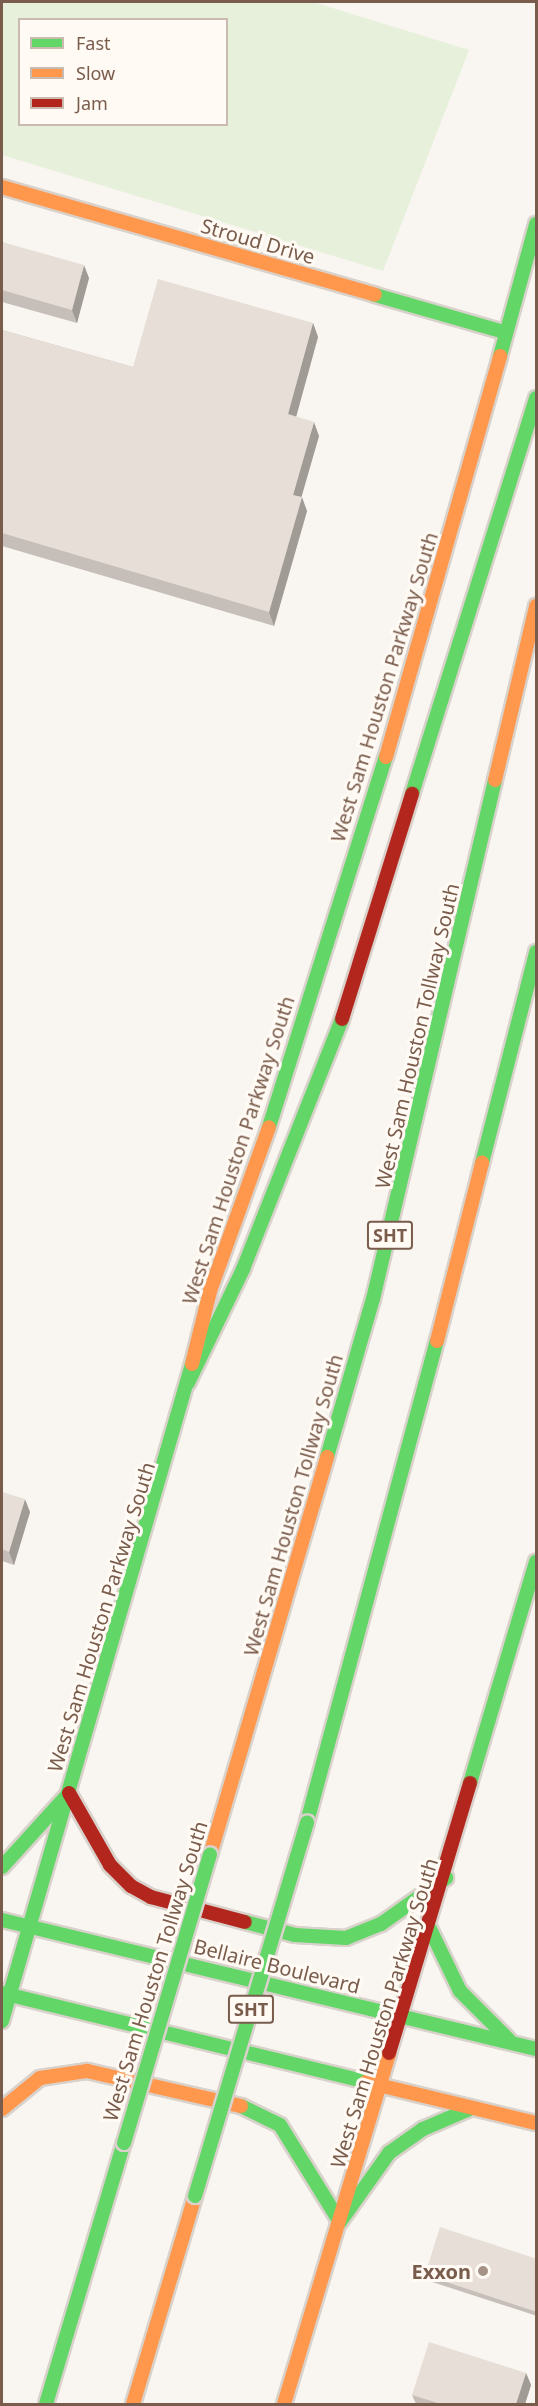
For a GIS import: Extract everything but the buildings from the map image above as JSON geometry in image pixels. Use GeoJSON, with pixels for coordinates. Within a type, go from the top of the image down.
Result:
{"type":"FeatureCollection","features":[{"type":"Feature","properties":{"kind":"main road","name":"Stroud Drive"},"geometry":{"type":"LineString","coordinates":[[2,187],[504,332]]}},
{"type":"Feature","properties":{"kind":"main road","name":"West Sam Houston Parkway South"},"geometry":{"type":"LineString","coordinates":[[2,2021],[5,1994],[29,1927],[69,1793],[188,1383],[210,1292],[255,1172],[411,679],[504,332],[537,224]]}},
{"type":"Feature","properties":{"kind":"main road"},"geometry":{"type":"LineString","coordinates":[[188,1383],[243,1269],[338,1032],[537,399]]}},
{"type":"Feature","properties":{"kind":"main road","name":"West Sam Houston Tollway South"},"geometry":{"type":"LineString","coordinates":[[46,2404],[373,1299],[537,606]]}},
{"type":"Feature","properties":{"kind":"main road","name":"SHT"},"geometry":{"type":"LineString","coordinates":[[133,2404],[307,1822],[386,1546],[537,952]]}},
{"type":"Feature","properties":{"kind":"main road","name":"West Sam Houston Parkway South"},"geometry":{"type":"LineString","coordinates":[[284,2404],[446,1878],[537,1562]]}},
{"type":"Feature","properties":{"kind":"main road"},"geometry":{"type":"LineString","coordinates":[[2,1868],[69,1793],[110,1865],[131,1886],[152,1897],[295,1935],[355,1934],[381,1924],[446,1878]]}},
{"type":"Feature","properties":{"kind":"main road","name":"Bellaire Boulevard"},"geometry":{"type":"LineString","coordinates":[[2,1920],[537,2049]]}},
{"type":"Feature","properties":{"kind":"main road"},"geometry":{"type":"LineString","coordinates":[[430,1929],[460,1991],[513,2043]]}},
{"type":"Feature","properties":{"kind":"main road"},"geometry":{"type":"LineString","coordinates":[[5,1994],[381,2088],[537,2123]]}},
{"type":"Feature","properties":{"kind":"main road"},"geometry":{"type":"LineString","coordinates":[[2,2109],[40,2078],[87,2071],[252,2109],[280,2125],[302,2153],[340,2222],[389,2153],[423,2128],[472,2108]]}},
{"type":"Feature","properties":{"kind":"green space"},"geometry":{"type":"Polygon","coordinates":[[[2,2],[313,2],[469,50],[383,271],[2,155],[2,2]]]}},
{"type":"Feature","properties":{"kind":"traffic: fast"},"geometry":{"type":"LineString","coordinates":[[500,356],[536,224]]}},
{"type":"Feature","properties":{"kind":"traffic: fast"},"geometry":{"type":"LineString","coordinates":[[375,295],[504,332]]}},
{"type":"Feature","properties":{"kind":"traffic: fast"},"geometry":{"type":"LineString","coordinates":[[412,794],[536,398]]}},
{"type":"Feature","properties":{"kind":"traffic: fast"},"geometry":{"type":"LineString","coordinates":[[269,1127],[386,757]]}},
{"type":"Feature","properties":{"kind":"traffic: fast"},"geometry":{"type":"LineString","coordinates":[[327,1457],[373,1299],[495,780]]}},
{"type":"Feature","properties":{"kind":"traffic: fast"},"geometry":{"type":"LineString","coordinates":[[482,1163],[536,952]]}},
{"type":"Feature","properties":{"kind":"traffic: fast"},"geometry":{"type":"LineString","coordinates":[[188,1383],[243,1269],[342,1019]]}},
{"type":"Feature","properties":{"kind":"traffic: fast"},"geometry":{"type":"LineString","coordinates":[[307,1822],[437,1341]]}},
{"type":"Feature","properties":{"kind":"traffic: fast"},"geometry":{"type":"LineString","coordinates":[[2,2021],[192,1364]]}},
{"type":"Feature","properties":{"kind":"traffic: fast"},"geometry":{"type":"LineString","coordinates":[[470,1783],[536,1562]]}},
{"type":"Feature","properties":{"kind":"traffic: fast"},"geometry":{"type":"LineString","coordinates":[[2,1867],[69,1793]]}},
{"type":"Feature","properties":{"kind":"traffic: fast"},"geometry":{"type":"LineString","coordinates":[[195,2196],[307,1822]]}},
{"type":"Feature","properties":{"kind":"traffic: fast"},"geometry":{"type":"LineString","coordinates":[[124,2143],[210,1855]]}},
{"type":"Feature","properties":{"kind":"traffic: fast"},"geometry":{"type":"LineString","coordinates":[[245,1922],[295,1935],[346,1938],[381,1924],[446,1878]]}},
{"type":"Feature","properties":{"kind":"traffic: fast"},"geometry":{"type":"LineString","coordinates":[[2,1920],[536,2049]]}},
{"type":"Feature","properties":{"kind":"traffic: fast"},"geometry":{"type":"LineString","coordinates":[[430,1929],[460,1991],[509,2040]]}},
{"type":"Feature","properties":{"kind":"traffic: fast"},"geometry":{"type":"LineString","coordinates":[[2,1993],[366,2082]]}},
{"type":"Feature","properties":{"kind":"traffic: fast"},"geometry":{"type":"LineString","coordinates":[[241,2106],[280,2125],[340,2222]]}},
{"type":"Feature","properties":{"kind":"traffic: fast"},"geometry":{"type":"LineString","coordinates":[[340,2222],[389,2153],[423,2129],[472,2108]]}},
{"type":"Feature","properties":{"kind":"traffic: fast"},"geometry":{"type":"LineString","coordinates":[[46,2404],[124,2143]]}},
{"type":"Feature","properties":{"kind":"traffic: slow"},"geometry":{"type":"LineString","coordinates":[[2,187],[375,295]]}},
{"type":"Feature","properties":{"kind":"traffic: slow"},"geometry":{"type":"LineString","coordinates":[[386,757],[500,356]]}},
{"type":"Feature","properties":{"kind":"traffic: slow"},"geometry":{"type":"LineString","coordinates":[[495,780],[536,606]]}},
{"type":"Feature","properties":{"kind":"traffic: slow"},"geometry":{"type":"LineString","coordinates":[[192,1364],[210,1291],[269,1127]]}},
{"type":"Feature","properties":{"kind":"traffic: slow"},"geometry":{"type":"LineString","coordinates":[[437,1341],[482,1163]]}},
{"type":"Feature","properties":{"kind":"traffic: slow"},"geometry":{"type":"LineString","coordinates":[[210,1855],[327,1457]]}},
{"type":"Feature","properties":{"kind":"traffic: slow"},"geometry":{"type":"LineString","coordinates":[[284,2404],[389,2053]]}},
{"type":"Feature","properties":{"kind":"traffic: slow"},"geometry":{"type":"LineString","coordinates":[[2,2109],[40,2078],[87,2071],[241,2106]]}},
{"type":"Feature","properties":{"kind":"traffic: slow"},"geometry":{"type":"LineString","coordinates":[[366,2082],[536,2123]]}},
{"type":"Feature","properties":{"kind":"traffic: slow"},"geometry":{"type":"LineString","coordinates":[[133,2404],[195,2196]]}},
{"type":"Feature","properties":{"kind":"traffic: jam"},"geometry":{"type":"LineString","coordinates":[[342,1019],[412,794]]}},
{"type":"Feature","properties":{"kind":"traffic: jam"},"geometry":{"type":"LineString","coordinates":[[389,2053],[470,1783]]}},
{"type":"Feature","properties":{"kind":"traffic: jam"},"geometry":{"type":"LineString","coordinates":[[69,1793],[110,1865],[131,1886],[151,1897],[245,1922]]}},
{"type":"Feature","properties":{"kind":"place","name":"Exxon"},"geometry":{"type":"Point","coordinates":[483,2271]}}]}
